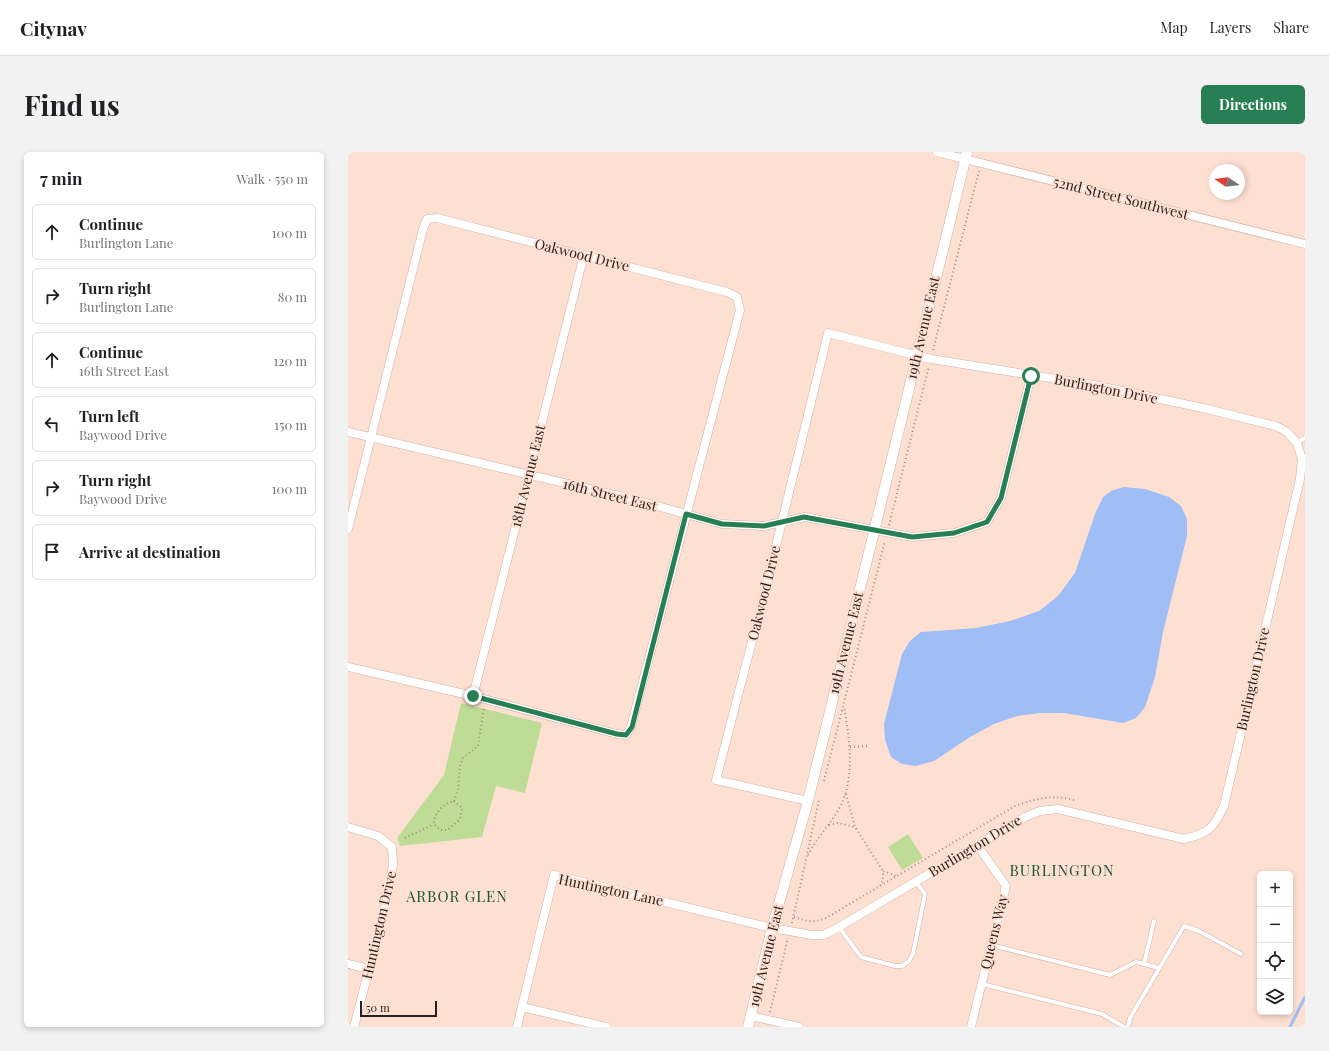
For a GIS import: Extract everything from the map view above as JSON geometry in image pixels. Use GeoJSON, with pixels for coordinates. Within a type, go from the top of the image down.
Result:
{"type":"FeatureCollection","features":[{"type":"Feature","properties":{"kind":"street","name":"52nd Street Southwest"},"geometry":{"type":"LineString","coordinates":[[937,152],[966,155],[981,163],[1305,244]]}},
{"type":"Feature","properties":{"kind":"street","name":"19th Avenue East"},"geometry":{"type":"LineString","coordinates":[[748,1027],[772,928],[808,801],[966,155]]}},
{"type":"Feature","properties":{"kind":"street","name":"Oakwood Drive"},"geometry":{"type":"LineString","coordinates":[[371,438],[423,229],[427,219],[437,218],[727,292],[737,297],[740,310],[686,514]]}},
{"type":"Feature","properties":{"kind":"street","name":"18th Avenue East"},"geometry":{"type":"LineString","coordinates":[[473,696],[584,255]]}},
{"type":"Feature","properties":{"kind":"street","name":"Oakwood Drive"},"geometry":{"type":"LineString","coordinates":[[808,801],[716,780],[782,522],[828,333],[917,355]]}},
{"type":"Feature","properties":{"kind":"street","name":"Burlington Drive"},"geometry":{"type":"LineString","coordinates":[[772,928],[823,935],[1025,817],[1040,811],[1058,809],[1184,839],[1202,835],[1216,824],[1224,806],[1300,479],[1302,459],[1297,443],[1287,432],[1276,426],[1203,408],[1102,387],[931,359],[917,355]]}},
{"type":"Feature","properties":{"kind":"street","name":"16th Street East"},"geometry":{"type":"LineString","coordinates":[[348,432],[528,476],[632,499],[722,524],[764,526],[804,517],[912,537],[954,533],[987,522],[1001,498],[1031,376]]}},
{"type":"Feature","properties":{"kind":"street"},"geometry":{"type":"LineString","coordinates":[[348,528],[371,438]]}},
{"type":"Feature","properties":{"kind":"street"},"geometry":{"type":"LineString","coordinates":[[348,667],[473,696],[617,734],[626,735],[632,727],[686,514]]}},
{"type":"Feature","properties":{"kind":"street","name":"Huntington Drive"},"geometry":{"type":"LineString","coordinates":[[348,827],[378,836],[392,847],[393,864],[389,892],[354,1027]]}},
{"type":"Feature","properties":{"kind":"street","name":"Queens Way"},"geometry":{"type":"LineString","coordinates":[[971,1027],[1006,886],[978,845]]}},
{"type":"Feature","properties":{"kind":"street","name":"Huntington Lane"},"geometry":{"type":"LineString","coordinates":[[517,1027],[554,875],[772,928]]}},
{"type":"Feature","properties":{"kind":"street"},"geometry":{"type":"LineString","coordinates":[[348,964],[369,969]]}},
{"type":"Feature","properties":{"kind":"street"},"geometry":{"type":"LineString","coordinates":[[522,1007],[606,1027]]}},
{"type":"Feature","properties":{"kind":"street"},"geometry":{"type":"LineString","coordinates":[[751,1016],[799,1027]]}},
{"type":"Feature","properties":{"kind":"lane"},"geometry":{"type":"LineString","coordinates":[[1297,443],[1305,438]]}},
{"type":"Feature","properties":{"kind":"lane"},"geometry":{"type":"LineString","coordinates":[[839,927],[861,957],[895,966],[902,966],[909,961],[913,954],[925,894],[916,882]]}},
{"type":"Feature","properties":{"kind":"lane"},"geometry":{"type":"LineString","coordinates":[[1144,964],[1154,921]]}},
{"type":"Feature","properties":{"kind":"lane"},"geometry":{"type":"LineString","coordinates":[[1128,1027],[1130,1018],[1184,926],[1199,931],[1241,954]]}},
{"type":"Feature","properties":{"kind":"lane"},"geometry":{"type":"LineString","coordinates":[[991,945],[1110,975],[1136,962],[1159,968]]}},
{"type":"Feature","properties":{"kind":"lane"},"geometry":{"type":"LineString","coordinates":[[981,984],[1102,1014],[1124,1027]]}},
{"type":"Feature","properties":{"kind":"path"},"geometry":{"type":"LineString","coordinates":[[823,783],[826,777],[981,163]]}},
{"type":"Feature","properties":{"kind":"path"},"geometry":{"type":"LineString","coordinates":[[844,706],[850,747],[846,794],[855,827],[883,871],[882,880],[879,887]]}},
{"type":"Feature","properties":{"kind":"path"},"geometry":{"type":"LineString","coordinates":[[454,801],[459,783],[460,765],[463,758],[478,746],[484,708]]}},
{"type":"Feature","properties":{"kind":"path"},"geometry":{"type":"LineString","coordinates":[[850,747],[869,746]]}},
{"type":"Feature","properties":{"kind":"path"},"geometry":{"type":"LineString","coordinates":[[806,858],[820,834],[829,825],[846,794]]}},
{"type":"Feature","properties":{"kind":"path"},"geometry":{"type":"LineString","coordinates":[[768,1019],[794,917],[806,858],[819,807],[819,795]]}},
{"type":"Feature","properties":{"kind":"path"},"geometry":{"type":"LineString","coordinates":[[794,917],[808,922],[817,922],[826,918],[1015,806],[1044,797],[1068,798],[1077,801]]}},
{"type":"Feature","properties":{"kind":"path"},"geometry":{"type":"LineString","coordinates":[[434,824],[440,830],[448,830],[460,819],[462,808],[454,801]]}},
{"type":"Feature","properties":{"kind":"path"},"geometry":{"type":"LineString","coordinates":[[434,824],[437,812],[448,803],[454,801]]}},
{"type":"Feature","properties":{"kind":"path"},"geometry":{"type":"LineString","coordinates":[[829,825],[838,823],[855,827]]}},
{"type":"Feature","properties":{"kind":"path"},"geometry":{"type":"LineString","coordinates":[[405,838],[434,824]]}},
{"type":"Feature","properties":{"kind":"path"},"geometry":{"type":"LineString","coordinates":[[883,871],[898,876]]}},
{"type":"Feature","properties":{"kind":"green space"},"geometry":{"type":"Polygon","coordinates":[[[461,703],[542,723],[525,793],[496,786],[482,837],[400,846],[397,838],[444,775],[461,703]]]}},
{"type":"Feature","properties":{"kind":"green space"},"geometry":{"type":"Polygon","coordinates":[[[908,834],[923,858],[902,870],[888,847],[908,834]]]}},
{"type":"Feature","properties":{"kind":"water"},"geometry":{"type":"Polygon","coordinates":[[[1124,487],[1145,489],[1169,497],[1181,506],[1187,519],[1187,536],[1163,632],[1155,677],[1145,707],[1136,718],[1123,723],[1064,713],[1041,713],[1017,716],[994,724],[970,737],[934,761],[916,766],[902,764],[891,757],[885,740],[884,724],[902,654],[910,641],[921,632],[976,628],[1010,621],[1039,611],[1058,596],[1075,573],[1095,514],[1103,497],[1113,490],[1124,487]]]}},
{"type":"Feature","properties":{"kind":"waterway"},"geometry":{"type":"LineString","coordinates":[[1290,1027],[1305,997]]}},
{"type":"Feature","properties":{"kind":"district","name":"BURLINGTON"},"geometry":{"type":"Point","coordinates":[1062,871]}},
{"type":"Feature","properties":{"kind":"district","name":"ARBOR GLEN"},"geometry":{"type":"Point","coordinates":[457,897]}},
{"type":"Feature","properties":{"kind":"route"},"geometry":{"type":"LineString","coordinates":[[473,696],[617,734],[626,735],[632,727],[686,514],[722,524],[764,526],[804,517],[912,537],[954,533],[987,522],[1001,498],[1031,376]]}}]}
